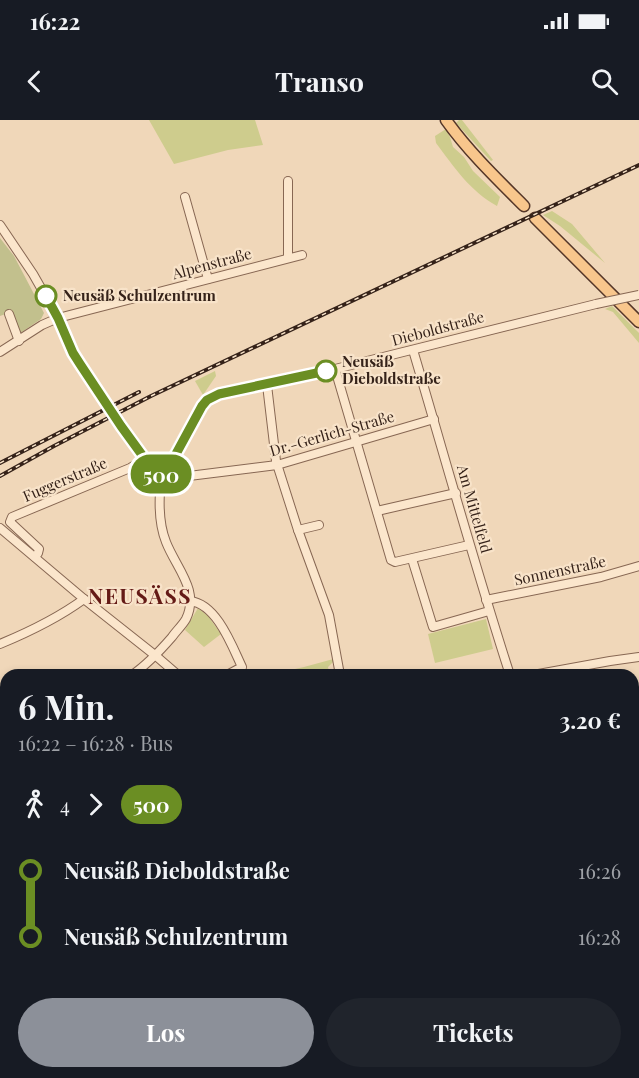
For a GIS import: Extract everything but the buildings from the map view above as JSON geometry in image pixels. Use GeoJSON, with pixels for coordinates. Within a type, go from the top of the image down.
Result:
{"type":"FeatureCollection","features":[{"type":"Feature","properties":{"kind":"main road"},"geometry":{"type":"LineString","coordinates":[[446,120],[484,165],[524,206]]}},
{"type":"Feature","properties":{"kind":"main road"},"geometry":{"type":"LineString","coordinates":[[536,218],[639,322]]}},
{"type":"Feature","properties":{"kind":"street"},"geometry":{"type":"LineString","coordinates":[[288,181],[288,258]]}},
{"type":"Feature","properties":{"kind":"street"},"geometry":{"type":"LineString","coordinates":[[185,197],[208,279]]}},
{"type":"Feature","properties":{"kind":"street"},"geometry":{"type":"LineString","coordinates":[[0,225],[33,274],[58,318],[73,353],[107,405]]}},
{"type":"Feature","properties":{"kind":"street","name":"Alpenstraße"},"geometry":{"type":"LineString","coordinates":[[0,352],[42,325],[58,318],[302,255]]}},
{"type":"Feature","properties":{"kind":"street","name":"Dieboldstraße"},"geometry":{"type":"LineString","coordinates":[[164,476],[202,406],[223,393],[335,369],[639,295]]}},
{"type":"Feature","properties":{"kind":"street"},"geometry":{"type":"LineString","coordinates":[[9,314],[19,341]]}},
{"type":"Feature","properties":{"kind":"street","name":"Am Mittelfeld"},"geometry":{"type":"LineString","coordinates":[[413,350],[508,669]]}},
{"type":"Feature","properties":{"kind":"street"},"geometry":{"type":"LineString","coordinates":[[335,369],[391,560],[395,562],[412,559],[470,545]]}},
{"type":"Feature","properties":{"kind":"street"},"geometry":{"type":"LineString","coordinates":[[267,385],[278,465],[298,530],[329,615],[339,669]]}},
{"type":"Feature","properties":{"kind":"street"},"geometry":{"type":"LineString","coordinates":[[117,419],[145,459],[164,476],[160,493],[164,536],[188,586],[190,601],[183,623],[156,656],[141,669]]}},
{"type":"Feature","properties":{"kind":"street","name":"Dr.-Gerlich-Straße"},"geometry":{"type":"LineString","coordinates":[[164,476],[179,478],[278,465],[434,419]]}},
{"type":"Feature","properties":{"kind":"street","name":"Fuggerstraße"},"geometry":{"type":"LineString","coordinates":[[35,557],[39,549],[10,522],[11,519],[18,514],[130,468],[145,459]]}},
{"type":"Feature","properties":{"kind":"street"},"geometry":{"type":"LineString","coordinates":[[377,512],[456,493]]}},
{"type":"Feature","properties":{"kind":"street"},"geometry":{"type":"LineString","coordinates":[[298,530],[319,525]]}},
{"type":"Feature","properties":{"kind":"street"},"geometry":{"type":"LineString","coordinates":[[0,528],[171,669]]}},
{"type":"Feature","properties":{"kind":"street"},"geometry":{"type":"LineString","coordinates":[[412,559],[433,627],[489,611]]}},
{"type":"Feature","properties":{"kind":"street","name":"Sonnenstraße"},"geometry":{"type":"LineString","coordinates":[[486,600],[601,577],[639,566]]}},
{"type":"Feature","properties":{"kind":"street"},"geometry":{"type":"LineString","coordinates":[[0,644],[45,623],[84,599]]}},
{"type":"Feature","properties":{"kind":"street"},"geometry":{"type":"LineString","coordinates":[[190,601],[203,605],[223,628],[243,669]]}},
{"type":"Feature","properties":{"kind":"street"},"geometry":{"type":"LineString","coordinates":[[566,669],[639,657]]}},
{"type":"Feature","properties":{"kind":"shaded area"},"geometry":{"type":"Polygon","coordinates":[[[149,120],[255,120],[263,145],[228,150],[174,164],[149,120]]]}},
{"type":"Feature","properties":{"kind":"shaded area"},"geometry":{"type":"Polygon","coordinates":[[[462,120],[493,160],[491,161],[456,123],[462,120]]]}},
{"type":"Feature","properties":{"kind":"shaded area"},"geometry":{"type":"Polygon","coordinates":[[[446,129],[453,147],[464,157],[473,171],[500,197],[497,206],[471,186],[436,143],[435,136],[446,129]]]}},
{"type":"Feature","properties":{"kind":"shaded area"},"geometry":{"type":"Polygon","coordinates":[[[552,211],[572,224],[605,263],[543,215],[552,211]]]}},
{"type":"Feature","properties":{"kind":"shaded area"},"geometry":{"type":"Polygon","coordinates":[[[0,238],[14,256],[44,313],[41,319],[19,334],[11,312],[0,316],[0,238]]]}},
{"type":"Feature","properties":{"kind":"shaded area"},"geometry":{"type":"Polygon","coordinates":[[[612,306],[639,333],[639,343],[613,312],[605,309],[612,306]]]}},
{"type":"Feature","properties":{"kind":"shaded area"},"geometry":{"type":"Polygon","coordinates":[[[215,371],[216,376],[203,395],[195,381],[215,371]]]}},
{"type":"Feature","properties":{"kind":"shaded area"},"geometry":{"type":"Polygon","coordinates":[[[198,608],[208,616],[221,634],[204,647],[185,630],[198,608]]]}},
{"type":"Feature","properties":{"kind":"shaded area"},"geometry":{"type":"Polygon","coordinates":[[[486,619],[493,649],[435,663],[428,634],[486,619]]]}},
{"type":"Feature","properties":{"kind":"shaded area"},"geometry":{"type":"Polygon","coordinates":[[[337,658],[328,669],[295,669],[337,658]]]}},
{"type":"Feature","properties":{"kind":"tunnel"},"geometry":{"type":"LineString","coordinates":[[107,405],[117,419]]}},
{"type":"Feature","properties":{"kind":"railway"},"geometry":{"type":"LineString","coordinates":[[0,476],[151,396],[639,165]]}},
{"type":"Feature","properties":{"kind":"railway"},"geometry":{"type":"LineString","coordinates":[[0,463],[139,392]]}},
{"type":"Feature","properties":{"kind":"bus line","name":"500"},"geometry":{"type":"LineString","coordinates":[[46,296],[80,364],[145,459],[164,476],[199,410],[207,400],[219,394],[326,371]]}},
{"type":"Feature","properties":{"kind":"place","name":"Neusäß Schulzentrum"},"geometry":{"type":"Point","coordinates":[46,296]}},
{"type":"Feature","properties":{"kind":"place","name":"Neusäß Dieboldstraße"},"geometry":{"type":"Point","coordinates":[326,371]}},
{"type":"Feature","properties":{"kind":"district","name":"NEUSÄSS"},"geometry":{"type":"Point","coordinates":[140,597]}}]}
